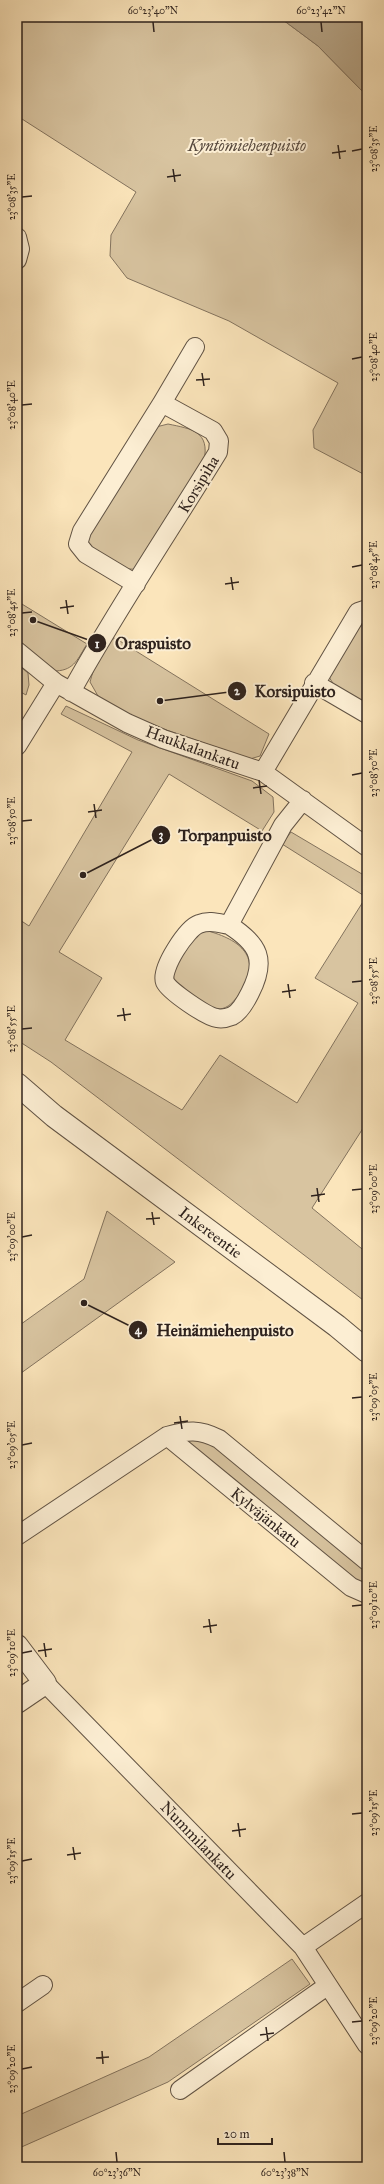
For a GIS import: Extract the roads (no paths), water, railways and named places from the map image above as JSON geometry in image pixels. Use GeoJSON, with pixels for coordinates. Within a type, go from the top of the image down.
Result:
{"type":"FeatureCollection","features":[{"type":"Feature","properties":{"kind":"street"},"geometry":{"type":"LineString","coordinates":[[17,237],[20,250],[17,260]]}},
{"type":"Feature","properties":{"kind":"street"},"geometry":{"type":"LineString","coordinates":[[136,584],[86,554],[78,544],[82,531],[195,347]]}},
{"type":"Feature","properties":{"kind":"street","name":"Korsipiha"},"geometry":{"type":"LineString","coordinates":[[71,692],[94,650],[218,452],[219,441],[213,431],[162,403]]}},
{"type":"Feature","properties":{"kind":"street"},"geometry":{"type":"LineString","coordinates":[[263,772],[314,683],[358,612],[367,609]]}},
{"type":"Feature","properties":{"kind":"street","name":"Haukkalankatu"},"geometry":{"type":"LineString","coordinates":[[17,651],[56,683],[127,723],[163,739],[263,772],[367,847]]}},
{"type":"Feature","properties":{"kind":"street"},"geometry":{"type":"LineString","coordinates":[[17,746],[56,683]]}},
{"type":"Feature","properties":{"kind":"street"},"geometry":{"type":"LineString","coordinates":[[314,683],[367,714]]}},
{"type":"Feature","properties":{"kind":"street"},"geometry":{"type":"LineString","coordinates":[[229,925],[283,825],[303,800]]}},
{"type":"Feature","properties":{"kind":"street"},"geometry":{"type":"LineString","coordinates":[[208,921],[229,925],[244,934],[257,954],[260,968],[257,980],[239,1011],[228,1018],[215,1018],[179,996],[169,987],[165,982],[165,970],[194,926],[208,921]]}},
{"type":"Feature","properties":{"kind":"street","name":"Inkereentie"},"geometry":{"type":"LineString","coordinates":[[17,1084],[54,1116],[337,1326],[367,1351]]}},
{"type":"Feature","properties":{"kind":"street","name":"Inkereentie"},"geometry":{"type":"LineString","coordinates":[[17,1097],[54,1116]]}},
{"type":"Feature","properties":{"kind":"street","name":"Kylväjänkatu"},"geometry":{"type":"LineString","coordinates":[[17,1536],[167,1436],[180,1432],[203,1431],[219,1439],[367,1560]]}},
{"type":"Feature","properties":{"kind":"street","name":"Kylväjänkatu"},"geometry":{"type":"LineString","coordinates":[[167,1436],[351,1587],[367,1594]]}},
{"type":"Feature","properties":{"kind":"street","name":"Nummilankatu"},"geometry":{"type":"LineString","coordinates":[[17,1646],[45,1683],[303,1947],[367,2046]]}},
{"type":"Feature","properties":{"kind":"street"},"geometry":{"type":"LineString","coordinates":[[17,1702],[45,1683]]}},
{"type":"Feature","properties":{"kind":"street"},"geometry":{"type":"LineString","coordinates":[[303,1947],[367,1903]]}},
{"type":"Feature","properties":{"kind":"street"},"geometry":{"type":"LineString","coordinates":[[17,2003],[44,1985]]}},
{"type":"Feature","properties":{"kind":"street"},"geometry":{"type":"LineString","coordinates":[[180,2090],[328,1986]]}},
{"type":"Feature","properties":{"kind":"place","name":"Oraspuisto"},"geometry":{"type":"Point","coordinates":[33,620]}},
{"type":"Feature","properties":{"kind":"place","name":"Korsipuisto"},"geometry":{"type":"Point","coordinates":[160,701]}},
{"type":"Feature","properties":{"kind":"place","name":"Torpanpuisto"},"geometry":{"type":"Point","coordinates":[83,875]}},
{"type":"Feature","properties":{"kind":"place","name":"Heinämiehenpuisto"},"geometry":{"type":"Point","coordinates":[84,1303]}},
{"type":"Feature","properties":{"kind":"park label","name":"Kyntömiehenpuisto"},"geometry":{"type":"Point","coordinates":[247,145]}}]}
